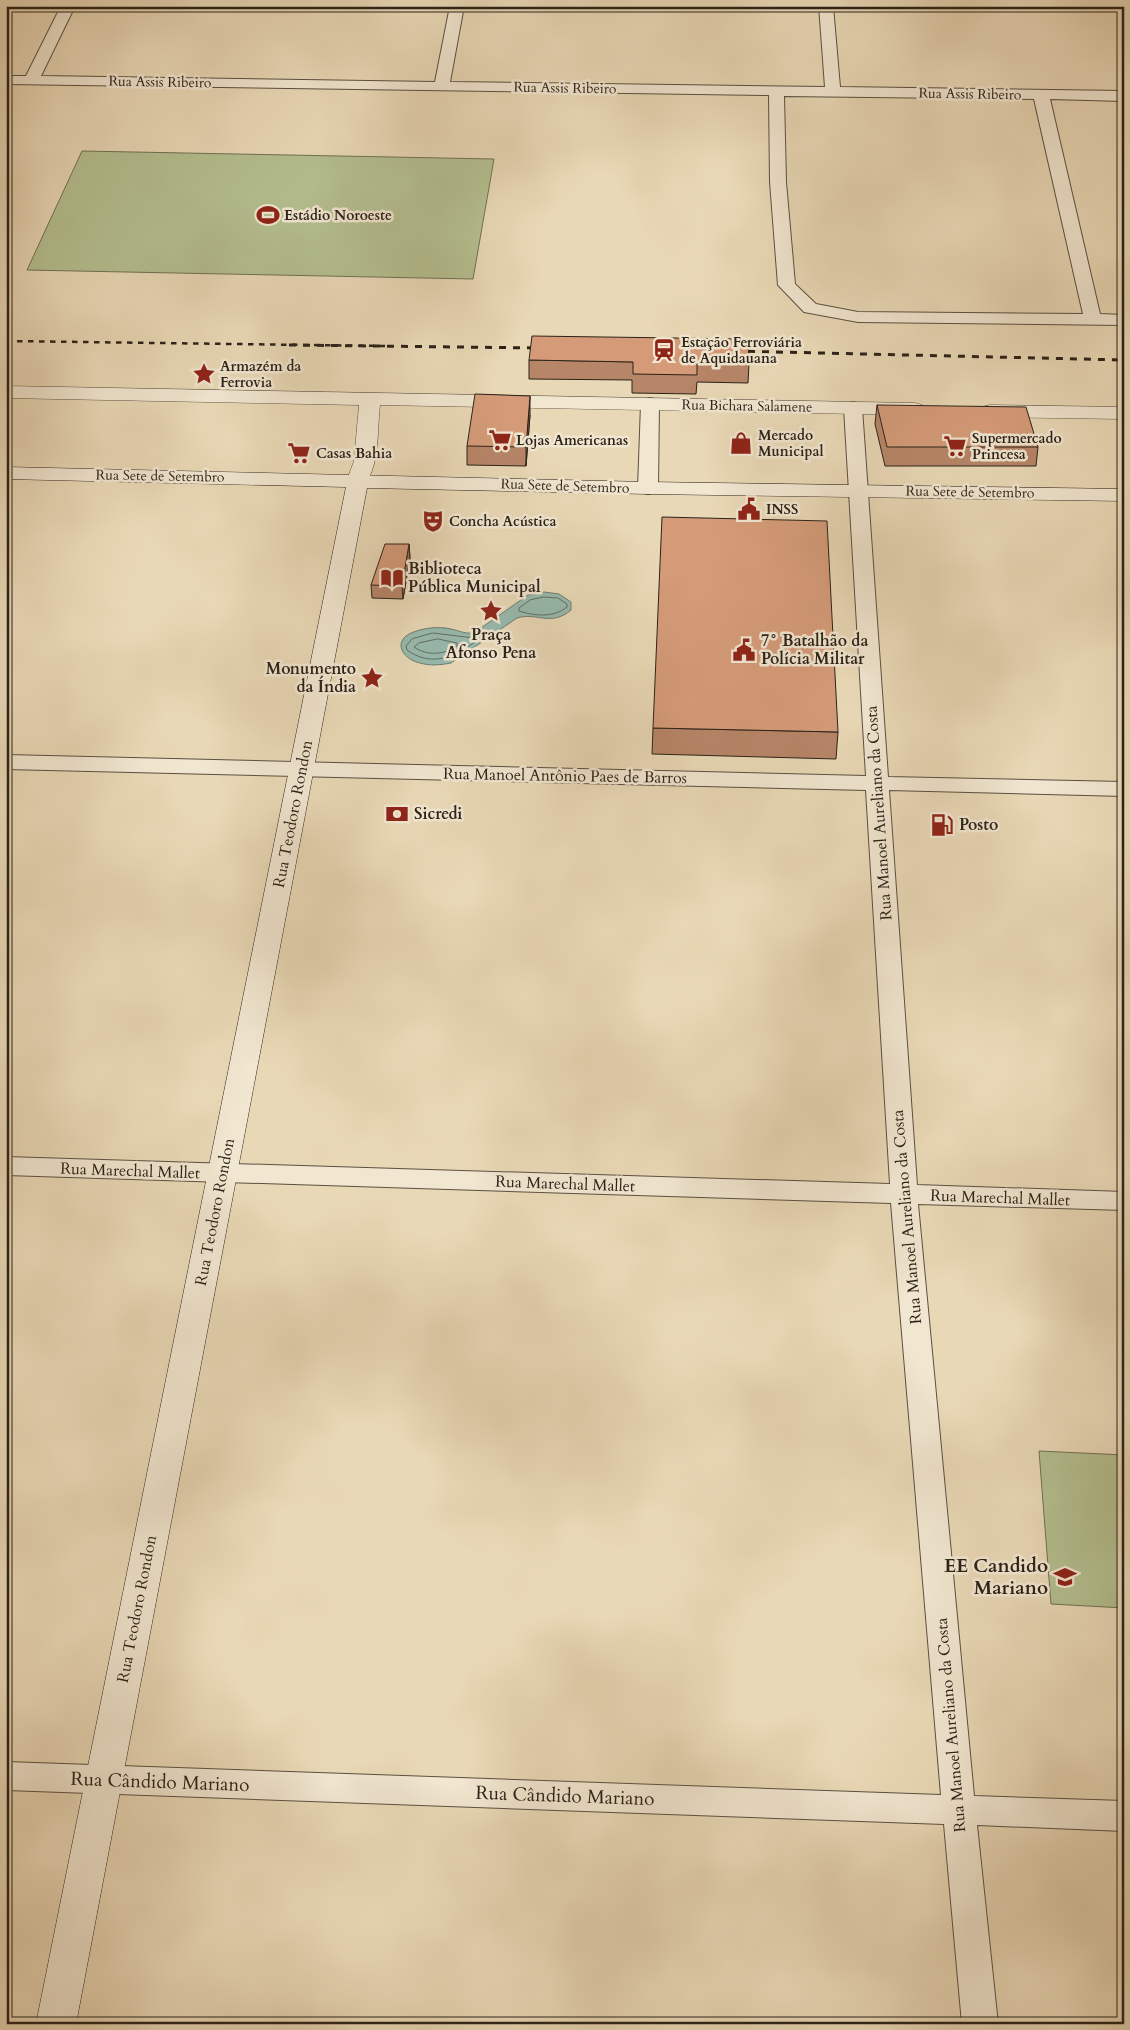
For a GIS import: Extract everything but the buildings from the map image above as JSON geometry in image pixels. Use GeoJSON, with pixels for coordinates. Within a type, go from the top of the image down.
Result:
{"type":"FeatureCollection","features":[{"type":"Feature","properties":{"kind":"main road","name":"Rua Bichara Salamene"},"geometry":{"type":"LineString","coordinates":[[6,392],[930,410]]}},
{"type":"Feature","properties":{"kind":"main road","name":"Rua Teodoro Rondon"},"geometry":{"type":"LineString","coordinates":[[56,2024],[358,480],[364,461],[370,399]]}},
{"type":"Feature","properties":{"kind":"main road"},"geometry":{"type":"LineString","coordinates":[[969,410],[1124,413]]}},
{"type":"Feature","properties":{"kind":"main road","name":"Rua Sete de Setembro"},"geometry":{"type":"LineString","coordinates":[[6,473],[648,488],[1124,495]]}},
{"type":"Feature","properties":{"kind":"street"},"geometry":{"type":"LineString","coordinates":[[32,81],[68,6]]}},
{"type":"Feature","properties":{"kind":"street"},"geometry":{"type":"LineString","coordinates":[[442,86],[457,6]]}},
{"type":"Feature","properties":{"kind":"street"},"geometry":{"type":"LineString","coordinates":[[826,6],[833,93]]}},
{"type":"Feature","properties":{"kind":"street","name":"Rua Assis Ribeiro"},"geometry":{"type":"LineString","coordinates":[[6,80],[1124,96]]}},
{"type":"Feature","properties":{"kind":"street"},"geometry":{"type":"LineString","coordinates":[[776,92],[778,182],[787,285],[810,308],[858,317],[1124,320]]}},
{"type":"Feature","properties":{"kind":"street"},"geometry":{"type":"LineString","coordinates":[[1041,95],[1093,320]]}},
{"type":"Feature","properties":{"kind":"street"},"geometry":{"type":"LineString","coordinates":[[648,488],[650,404]]}},
{"type":"Feature","properties":{"kind":"street","name":"Rua Manoel Aureliano da Costa"},"geometry":{"type":"LineString","coordinates":[[853,408],[904,1195],[958,1810],[980,2024]]}},
{"type":"Feature","properties":{"kind":"street","name":"Rua Manoel Antônio Paes de Barros"},"geometry":{"type":"LineString","coordinates":[[6,762],[301,771],[1124,789]]}},
{"type":"Feature","properties":{"kind":"street","name":"Rua Marechal Mallet"},"geometry":{"type":"LineString","coordinates":[[6,1166],[1124,1201]]}},
{"type":"Feature","properties":{"kind":"street","name":"Rua Cândido Mariano"},"geometry":{"type":"LineString","coordinates":[[6,1776],[1124,1816]]}},
{"type":"Feature","properties":{"kind":"green space","name":"Estádio Noroeste"},"geometry":{"type":"Polygon","coordinates":[[[82,151],[494,159],[473,279],[27,270],[82,151]]]}},
{"type":"Feature","properties":{"kind":"green space"},"geometry":{"type":"Polygon","coordinates":[[[1039,1451],[1124,1455],[1124,1608],[1051,1604],[1039,1451]]]}},
{"type":"Feature","properties":{"kind":"water"},"geometry":{"type":"Polygon","coordinates":[[[544,592],[559,594],[571,602],[571,610],[557,618],[517,618],[451,663],[424,664],[410,659],[402,651],[401,642],[409,634],[435,628],[474,633],[528,595],[544,592]]]}},
{"type":"Feature","properties":{"kind":"railway"},"geometry":{"type":"LineString","coordinates":[[6,341],[385,346]]}},
{"type":"Feature","properties":{"kind":"railway"},"geometry":{"type":"LineString","coordinates":[[289,345],[544,348]]}},
{"type":"Feature","properties":{"kind":"railway"},"geometry":{"type":"LineString","coordinates":[[734,351],[1124,360]]}},
{"type":"Feature","properties":{"kind":"place","name":"Estádio Noroeste"},"geometry":{"type":"Point","coordinates":[268,215]}},
{"type":"Feature","properties":{"kind":"place","name":"Estação Ferroviária de Aquidauana"},"geometry":{"type":"Point","coordinates":[664,350]}},
{"type":"Feature","properties":{"kind":"place","name":"Armazém da Ferrovia"},"geometry":{"type":"Point","coordinates":[204,374]}},
{"type":"Feature","properties":{"kind":"place","name":"Lojas Americanas"},"geometry":{"type":"Point","coordinates":[500,440]}},
{"type":"Feature","properties":{"kind":"place","name":"Mercado Municipal"},"geometry":{"type":"Point","coordinates":[741,443]}},
{"type":"Feature","properties":{"kind":"place","name":"Supermercado Princesa"},"geometry":{"type":"Point","coordinates":[955,446]}},
{"type":"Feature","properties":{"kind":"place","name":"Casas Bahia"},"geometry":{"type":"Point","coordinates":[299,453]}},
{"type":"Feature","properties":{"kind":"place","name":"INSS"},"geometry":{"type":"Point","coordinates":[749,509]}},
{"type":"Feature","properties":{"kind":"place","name":"Concha Acústica"},"geometry":{"type":"Point","coordinates":[433,521]}},
{"type":"Feature","properties":{"kind":"place","name":"Biblioteca Pública Municipal"},"geometry":{"type":"Point","coordinates":[392,578]}},
{"type":"Feature","properties":{"kind":"place","name":"Praça Afonso Pena"},"geometry":{"type":"Point","coordinates":[491,611]}},
{"type":"Feature","properties":{"kind":"place","name":"7° Batalhão da Polícia Militar"},"geometry":{"type":"Point","coordinates":[744,650]}},
{"type":"Feature","properties":{"kind":"place","name":"Monumento da Índia"},"geometry":{"type":"Point","coordinates":[372,678]}},
{"type":"Feature","properties":{"kind":"place","name":"Sicredi"},"geometry":{"type":"Point","coordinates":[397,814]}},
{"type":"Feature","properties":{"kind":"place","name":"Posto"},"geometry":{"type":"Point","coordinates":[942,825]}},
{"type":"Feature","properties":{"kind":"place","name":"EE Candido Mariano"},"geometry":{"type":"Point","coordinates":[1065,1577]}}]}
